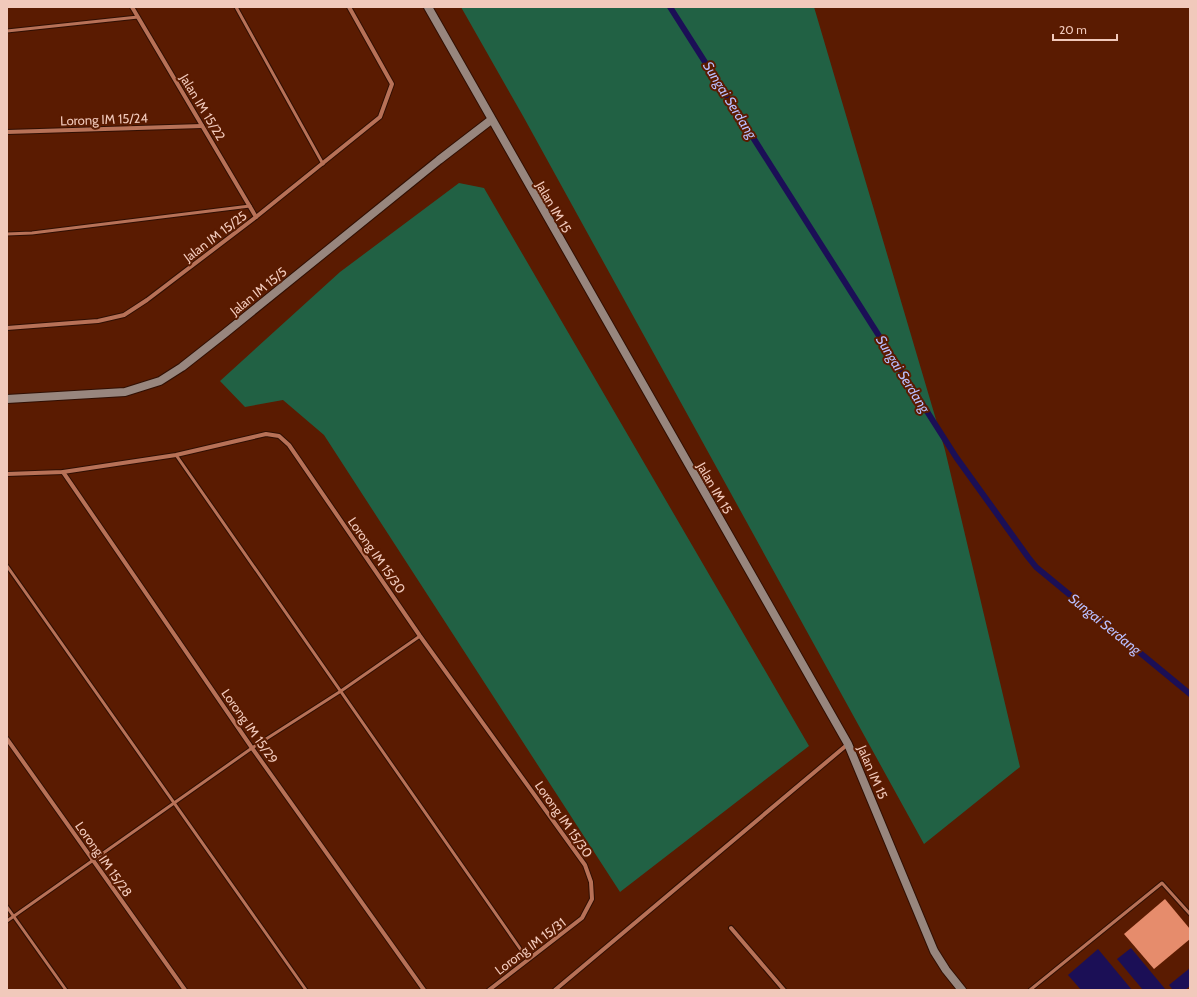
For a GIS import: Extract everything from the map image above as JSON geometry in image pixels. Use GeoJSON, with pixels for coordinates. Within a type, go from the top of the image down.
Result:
{"type":"FeatureCollection","features":[{"type":"Feature","properties":{"kind":"street","name":"Jalan IM 15/22"},"geometry":{"type":"LineString","coordinates":[[132,7],[256,217]]}},
{"type":"Feature","properties":{"kind":"street","name":"Jalan IM 15/25"},"geometry":{"type":"LineString","coordinates":[[7,328],[98,321],[124,315],[147,300],[256,217],[380,117],[392,84],[349,7]]}},
{"type":"Feature","properties":{"kind":"street","name":"Jalan IM 15"},"geometry":{"type":"LineString","coordinates":[[428,7],[491,120],[848,744],[934,951],[946,970],[962,990]]}},
{"type":"Feature","properties":{"kind":"street","name":"Jalan IM 15/5"},"geometry":{"type":"LineString","coordinates":[[7,399],[125,392],[160,381],[182,367],[224,334],[491,120]]}},
{"type":"Feature","properties":{"kind":"street","name":"Lorong IM 15/24"},"geometry":{"type":"LineString","coordinates":[[7,132],[202,126]]}},
{"type":"Feature","properties":{"kind":"street","name":"Lorong IM 15/30"},"geometry":{"type":"LineString","coordinates":[[7,474],[63,472],[176,455],[266,434],[279,436],[290,446],[420,636],[585,865],[592,882],[592,898],[582,918]]}},
{"type":"Feature","properties":{"kind":"street","name":"Lorong IM 15/29"},"geometry":{"type":"LineString","coordinates":[[63,472],[252,748],[424,990]]}},
{"type":"Feature","properties":{"kind":"street","name":"Lorong IM 15/28"},"geometry":{"type":"LineString","coordinates":[[7,739],[185,990]]}},
{"type":"Feature","properties":{"kind":"street"},"geometry":{"type":"LineString","coordinates":[[555,990],[848,744]]}},
{"type":"Feature","properties":{"kind":"street","name":"Lorong IM 15/31"},"geometry":{"type":"LineString","coordinates":[[489,990],[582,918]]}},
{"type":"Feature","properties":{"kind":"street"},"geometry":{"type":"LineString","coordinates":[[731,928],[784,990]]}},
{"type":"Feature","properties":{"kind":"lane"},"geometry":{"type":"LineString","coordinates":[[236,7],[323,164]]}},
{"type":"Feature","properties":{"kind":"lane"},"geometry":{"type":"LineString","coordinates":[[7,31],[138,17]]}},
{"type":"Feature","properties":{"kind":"lane"},"geometry":{"type":"LineString","coordinates":[[7,234],[32,233],[250,206]]}},
{"type":"Feature","properties":{"kind":"lane"},"geometry":{"type":"LineString","coordinates":[[176,455],[528,960]]}},
{"type":"Feature","properties":{"kind":"lane"},"geometry":{"type":"LineString","coordinates":[[7,566],[306,990]]}},
{"type":"Feature","properties":{"kind":"lane"},"geometry":{"type":"LineString","coordinates":[[7,921],[252,748],[341,691],[420,636]]}},
{"type":"Feature","properties":{"kind":"lane"},"geometry":{"type":"LineString","coordinates":[[1030,990],[1162,882],[1190,914]]}},
{"type":"Feature","properties":{"kind":"lane"},"geometry":{"type":"LineString","coordinates":[[7,907],[66,990]]}},
{"type":"Feature","properties":{"kind":"green space"},"geometry":{"type":"Polygon","coordinates":[[[461,7],[814,7],[945,450],[1020,767],[924,844],[523,116],[461,7]]]}},
{"type":"Feature","properties":{"kind":"green space"},"geometry":{"type":"Polygon","coordinates":[[[459,183],[484,188],[809,746],[620,892],[324,435],[283,400],[245,407],[220,381],[340,272],[459,183]]]}},
{"type":"Feature","properties":{"kind":"shaded area"},"geometry":{"type":"Polygon","coordinates":[[[1131,948],[1166,990],[1143,990],[1117,959],[1131,948]]]}},
{"type":"Feature","properties":{"kind":"shaded area"},"geometry":{"type":"Polygon","coordinates":[[[1098,949],[1132,990],[1081,990],[1068,975],[1098,949]]]}},
{"type":"Feature","properties":{"kind":"shaded area"},"geometry":{"type":"Polygon","coordinates":[[[1190,968],[1190,986],[1185,990],[1173,990],[1169,985],[1190,968]]]}},
{"type":"Feature","properties":{"kind":"building"},"geometry":{"type":"Polygon","coordinates":[[[1165,899],[1190,929],[1190,939],[1154,969],[1124,934],[1165,899]]]}},
{"type":"Feature","properties":{"kind":"waterway","name":"Sungai Serdang"},"geometry":{"type":"LineString","coordinates":[[670,7],[956,457],[1028,557],[1036,567],[1190,694]]}}]}
